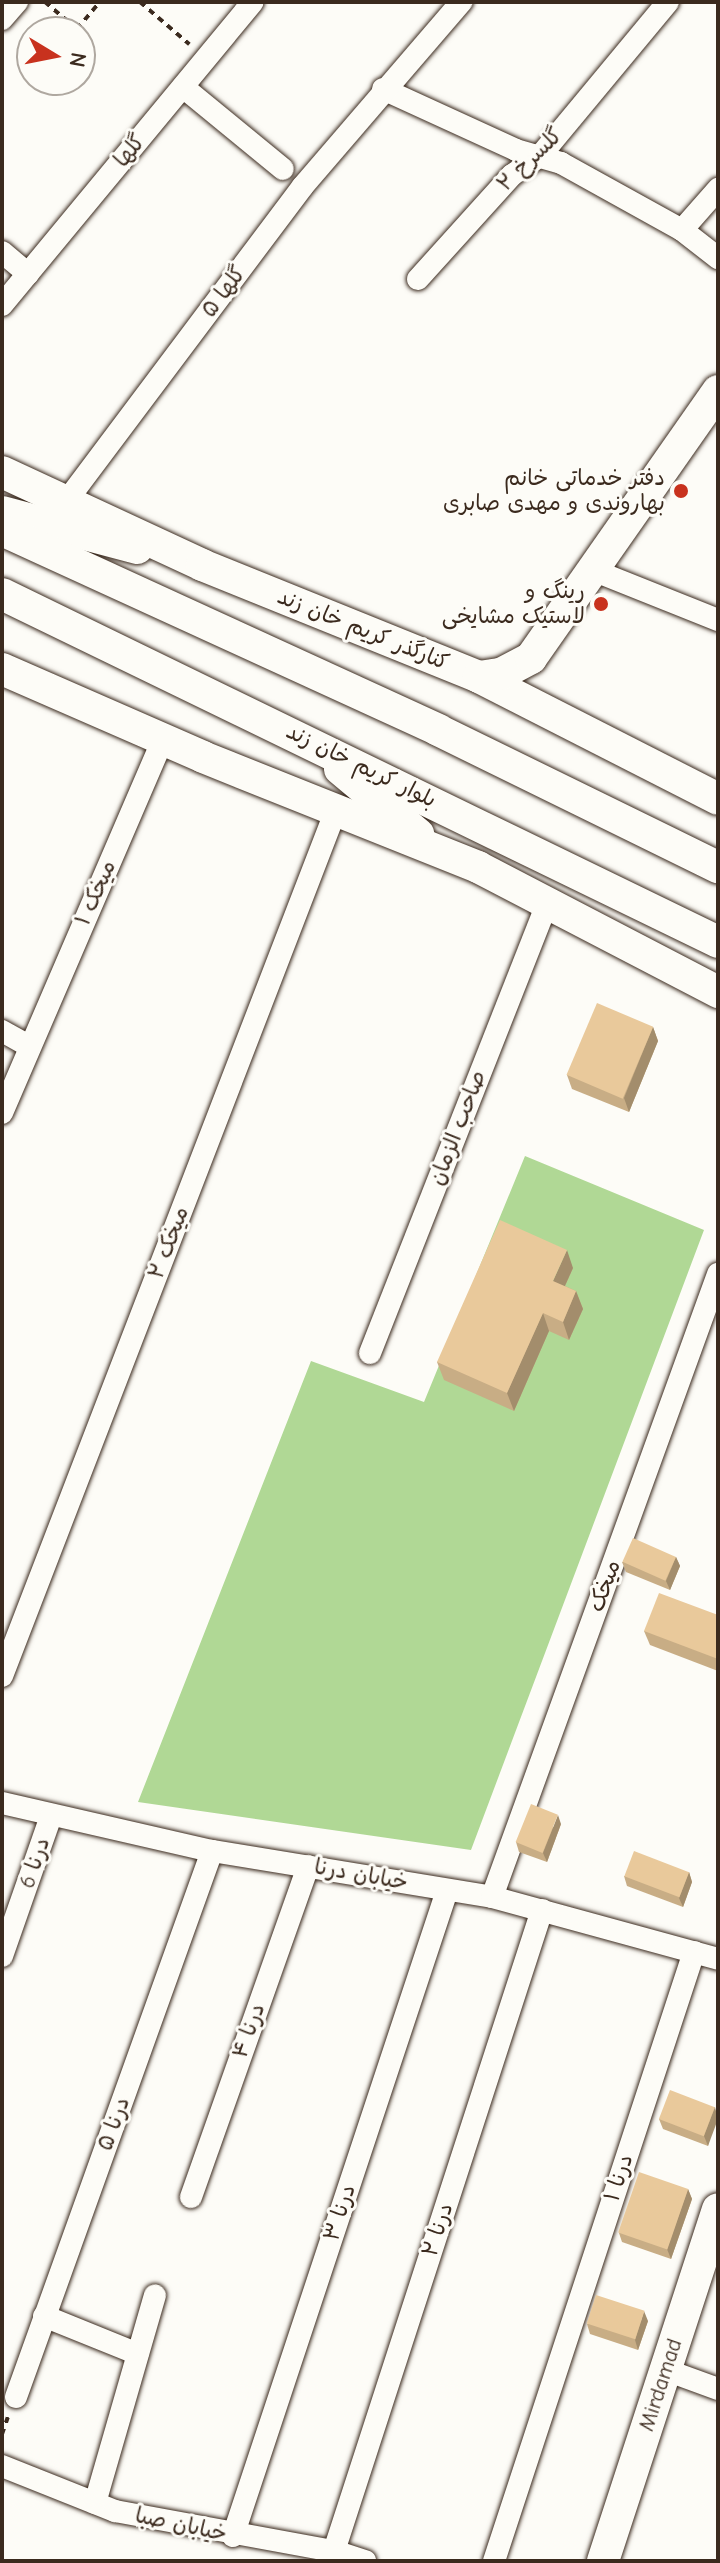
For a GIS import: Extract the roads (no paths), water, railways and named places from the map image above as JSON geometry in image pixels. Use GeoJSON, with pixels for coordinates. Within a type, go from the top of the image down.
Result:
{"type":"FeatureCollection","features":[{"type":"Feature","properties":{"kind":"main road"},"geometry":{"type":"LineString","coordinates":[[479,677],[501,674],[531,658],[718,391]]}},
{"type":"Feature","properties":{"kind":"main road","name":"کنارگذر کریم خان زند"},"geometry":{"type":"LineString","coordinates":[[2,472],[68,499],[202,565],[479,677],[546,708],[718,799]]}},
{"type":"Feature","properties":{"kind":"main road"},"geometry":{"type":"LineString","coordinates":[[2,512],[202,565]]}},
{"type":"Feature","properties":{"kind":"main road"},"geometry":{"type":"LineString","coordinates":[[2,530],[438,730],[718,867]]}},
{"type":"Feature","properties":{"kind":"main road","name":"بلوار کریم خان زند"},"geometry":{"type":"LineString","coordinates":[[2,594],[92,634],[718,942]]}},
{"type":"Feature","properties":{"kind":"main road"},"geometry":{"type":"LineString","coordinates":[[2,612],[92,634]]}},
{"type":"Feature","properties":{"kind":"main road"},"geometry":{"type":"LineString","coordinates":[[531,658],[546,708]]}},
{"type":"Feature","properties":{"kind":"main road"},"geometry":{"type":"LineString","coordinates":[[2,669],[163,740],[439,851],[718,992]]}},
{"type":"Feature","properties":{"kind":"main road"},"geometry":{"type":"LineString","coordinates":[[304,738],[439,851]]}},
{"type":"Feature","properties":{"kind":"main road","name":"Mirdamad"},"geometry":{"type":"LineString","coordinates":[[603,2561],[718,2209]]}},
{"type":"Feature","properties":{"kind":"street"},"geometry":{"type":"LineString","coordinates":[[2,19],[17,2]]}},
{"type":"Feature","properties":{"kind":"street","name":"گلها"},"geometry":{"type":"LineString","coordinates":[[2,305],[253,2]]}},
{"type":"Feature","properties":{"kind":"street","name":"گلها ۵"},"geometry":{"type":"LineString","coordinates":[[68,499],[383,89],[461,2]]}},
{"type":"Feature","properties":{"kind":"street","name":"گلسرخ ۲"},"geometry":{"type":"LineString","coordinates":[[418,279],[512,175],[540,156],[668,2]]}},
{"type":"Feature","properties":{"kind":"street"},"geometry":{"type":"LineString","coordinates":[[183,87],[283,169]]}},
{"type":"Feature","properties":{"kind":"street"},"geometry":{"type":"LineString","coordinates":[[383,89],[540,156],[682,230],[718,258]]}},
{"type":"Feature","properties":{"kind":"street"},"geometry":{"type":"LineString","coordinates":[[682,230],[718,189]]}},
{"type":"Feature","properties":{"kind":"street"},"geometry":{"type":"LineString","coordinates":[[2,252],[28,274]]}},
{"type":"Feature","properties":{"kind":"street"},"geometry":{"type":"LineString","coordinates":[[593,570],[718,620]]}},
{"type":"Feature","properties":{"kind":"street","name":"میخک ۱"},"geometry":{"type":"LineString","coordinates":[[2,1113],[163,740]]}},
{"type":"Feature","properties":{"kind":"street","name":"میخک ۲"},"geometry":{"type":"LineString","coordinates":[[2,1676],[336,810]]}},
{"type":"Feature","properties":{"kind":"street","name":"صاحب الزمان"},"geometry":{"type":"LineString","coordinates":[[370,1353],[547,903]]}},
{"type":"Feature","properties":{"kind":"street"},"geometry":{"type":"LineString","coordinates":[[2,1031],[29,1046]]}},
{"type":"Feature","properties":{"kind":"street","name":"میخک"},"geometry":{"type":"LineString","coordinates":[[492,1897],[718,1274]]}},
{"type":"Feature","properties":{"kind":"street","name":"خیابان درنا"},"geometry":{"type":"LineString","coordinates":[[2,1803],[212,1851],[492,1897],[718,1959]]}},
{"type":"Feature","properties":{"kind":"street","name":"درنا 6"},"geometry":{"type":"LineString","coordinates":[[2,1956],[51,1816]]}},
{"type":"Feature","properties":{"kind":"street","name":"درنا ۵"},"geometry":{"type":"LineString","coordinates":[[16,2397],[212,1851]]}},
{"type":"Feature","properties":{"kind":"street","name":"درنا ۴"},"geometry":{"type":"LineString","coordinates":[[191,2197],[308,1866]]}},
{"type":"Feature","properties":{"kind":"street","name":"درنا ۳"},"geometry":{"type":"LineString","coordinates":[[233,2536],[447,1891]]}},
{"type":"Feature","properties":{"kind":"street","name":"درنا ۲"},"geometry":{"type":"LineString","coordinates":[[334,2551],[542,1910]]}},
{"type":"Feature","properties":{"kind":"street","name":"درنا ۱"},"geometry":{"type":"LineString","coordinates":[[494,2561],[694,1952]]}},
{"type":"Feature","properties":{"kind":"street"},"geometry":{"type":"LineString","coordinates":[[95,2503],[155,2295]]}},
{"type":"Feature","properties":{"kind":"street"},"geometry":{"type":"LineString","coordinates":[[44,2316],[138,2354]]}},
{"type":"Feature","properties":{"kind":"street"},"geometry":{"type":"LineString","coordinates":[[666,2370],[718,2389]]}},
{"type":"Feature","properties":{"kind":"street","name":"خیابان صبا"},"geometry":{"type":"LineString","coordinates":[[2,2466],[95,2503],[233,2536],[334,2551],[365,2561]]}},
{"type":"Feature","properties":{"kind":"place","name":"دفتر خدماتی خانم بهاروندی و مهدی صابری"},"geometry":{"type":"Point","coordinates":[681,491]}},
{"type":"Feature","properties":{"kind":"place","name":"رینگ و لاستیک مشایخی"},"geometry":{"type":"Point","coordinates":[601,604]}}]}
